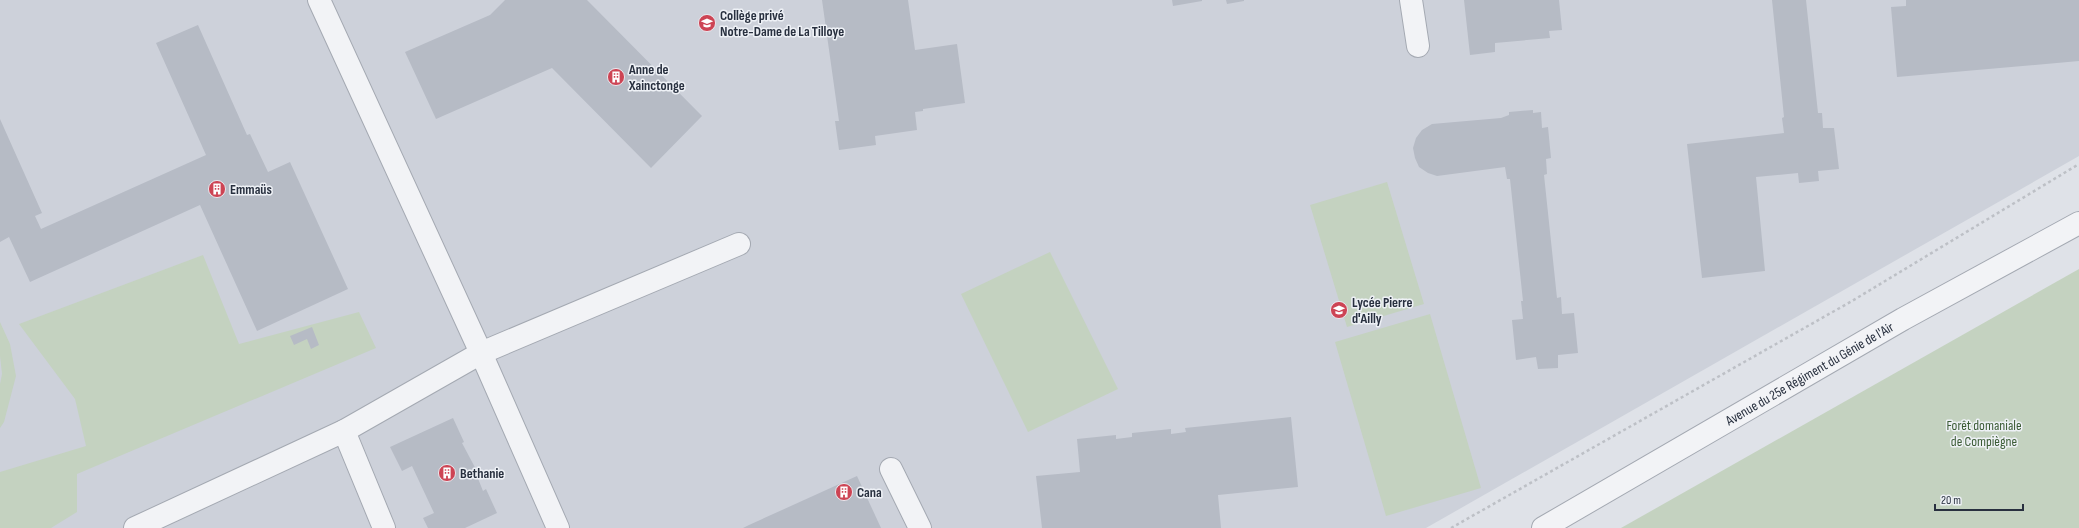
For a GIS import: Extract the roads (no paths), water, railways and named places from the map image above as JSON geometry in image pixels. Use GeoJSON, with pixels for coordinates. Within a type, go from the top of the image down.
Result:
{"type":"FeatureCollection","features":[{"type":"Feature","properties":{"kind":"street"},"geometry":{"type":"LineString","coordinates":[[319,0],[481,353],[558,528]]}},
{"type":"Feature","properties":{"kind":"street"},"geometry":{"type":"LineString","coordinates":[[1411,0],[1418,46]]}},
{"type":"Feature","properties":{"kind":"street","name":"Avenue du 25e Régiment du Génie de l'Air"},"geometry":{"type":"LineString","coordinates":[[1543,528],[1904,319],[2079,223]]}},
{"type":"Feature","properties":{"kind":"street"},"geometry":{"type":"LineString","coordinates":[[135,528],[344,432],[481,353],[739,244]]}},
{"type":"Feature","properties":{"kind":"street"},"geometry":{"type":"LineString","coordinates":[[344,432],[384,528]]}},
{"type":"Feature","properties":{"kind":"street"},"geometry":{"type":"LineString","coordinates":[[891,469],[920,528]]}},
{"type":"Feature","properties":{"kind":"place","name":"Collège privé Notre-Dame de La Tilloye"},"geometry":{"type":"Point","coordinates":[707,23]}},
{"type":"Feature","properties":{"kind":"place","name":"Anne de Xainctonge"},"geometry":{"type":"Point","coordinates":[616,77]}},
{"type":"Feature","properties":{"kind":"place","name":"Emmaüs"},"geometry":{"type":"Point","coordinates":[217,189]}},
{"type":"Feature","properties":{"kind":"place","name":"Lycée Pierre d'Ailly"},"geometry":{"type":"Point","coordinates":[1339,310]}},
{"type":"Feature","properties":{"kind":"place","name":"Bethanie"},"geometry":{"type":"Point","coordinates":[447,473]}},
{"type":"Feature","properties":{"kind":"place","name":"Cana"},"geometry":{"type":"Point","coordinates":[844,492]}},
{"type":"Feature","properties":{"kind":"park label","name":"Forêt domaniale de Compiègne"},"geometry":{"type":"Point","coordinates":[1984,434]}}]}
